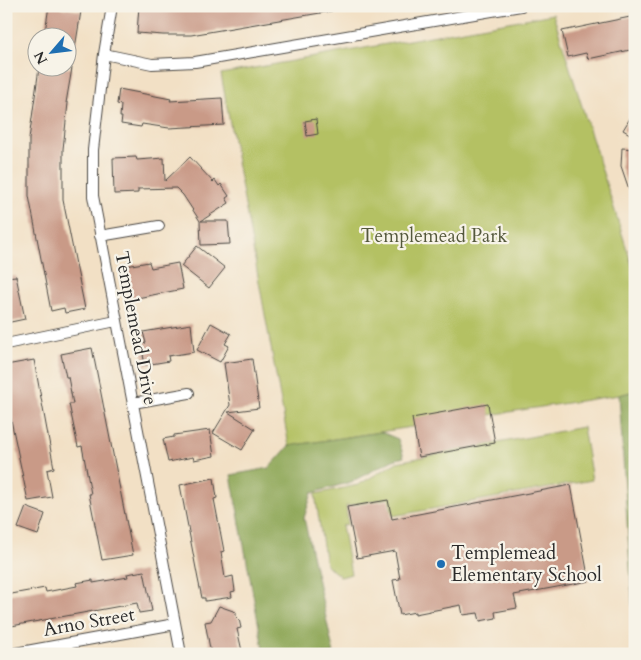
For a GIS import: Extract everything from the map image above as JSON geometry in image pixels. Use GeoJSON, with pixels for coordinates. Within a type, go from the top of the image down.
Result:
{"type":"FeatureCollection","features":[{"type":"Feature","properties":{"kind":"street","name":"Templemead Drive"},"geometry":{"type":"LineString","coordinates":[[112,6],[104,54],[93,150],[93,196],[180,654]]}},
{"type":"Feature","properties":{"kind":"street"},"geometry":{"type":"LineString","coordinates":[[104,54],[152,64],[196,62],[521,6]]}},
{"type":"Feature","properties":{"kind":"street"},"geometry":{"type":"LineString","coordinates":[[100,236],[159,226]]}},
{"type":"Feature","properties":{"kind":"street"},"geometry":{"type":"LineString","coordinates":[[6,344],[116,321]]}},
{"type":"Feature","properties":{"kind":"street"},"geometry":{"type":"LineString","coordinates":[[133,403],[189,393]]}},
{"type":"Feature","properties":{"kind":"street","name":"Arno Street"},"geometry":{"type":"LineString","coordinates":[[10,654],[175,624]]}},
{"type":"Feature","properties":{"kind":"green space","name":"Templemead Park"},"geometry":{"type":"Polygon","coordinates":[[[553,14],[635,275],[635,391],[289,446],[221,74],[553,14]]]}},
{"type":"Feature","properties":{"kind":"green space"},"geometry":{"type":"Polygon","coordinates":[[[635,391],[635,646],[619,395],[635,391]]]}},
{"type":"Feature","properties":{"kind":"green space"},"geometry":{"type":"Polygon","coordinates":[[[583,427],[592,480],[393,516],[389,498],[346,506],[348,524],[342,526],[351,574],[341,577],[326,565],[315,494],[358,485],[397,462],[583,427]]]}},
{"type":"Feature","properties":{"kind":"green space"},"geometry":{"type":"Polygon","coordinates":[[[381,432],[398,439],[404,457],[393,460],[351,482],[312,493],[304,518],[334,654],[264,654],[231,475],[269,468],[289,446],[381,432]]]}},
{"type":"Feature","properties":{"kind":"building"},"geometry":{"type":"Polygon","coordinates":[[[49,6],[81,11],[78,30],[78,28],[46,28],[49,6]]]}},
{"type":"Feature","properties":{"kind":"building"},"geometry":{"type":"Polygon","coordinates":[[[139,6],[332,6],[332,11],[191,35],[163,35],[137,33],[139,6]]]}},
{"type":"Feature","properties":{"kind":"building"},"geometry":{"type":"Polygon","coordinates":[[[635,16],[635,49],[588,59],[586,53],[568,57],[562,31],[635,16]]]}},
{"type":"Feature","properties":{"kind":"building"},"geometry":{"type":"Polygon","coordinates":[[[38,78],[70,78],[66,103],[68,103],[63,149],[63,200],[85,309],[65,313],[64,308],[51,311],[29,196],[29,139],[38,78]]]}},
{"type":"Feature","properties":{"kind":"building"},"geometry":{"type":"Polygon","coordinates":[[[119,89],[171,99],[170,101],[222,98],[224,125],[169,128],[142,124],[141,127],[121,124],[121,105],[117,104],[119,89]]]}},
{"type":"Feature","properties":{"kind":"building"},"geometry":{"type":"Polygon","coordinates":[[[635,110],[635,137],[623,130],[635,110]]]}},
{"type":"Feature","properties":{"kind":"building"},"geometry":{"type":"Polygon","coordinates":[[[316,119],[318,134],[307,136],[305,121],[316,119]]]}},
{"type":"Feature","properties":{"kind":"building"},"geometry":{"type":"Polygon","coordinates":[[[622,148],[635,149],[635,201],[633,201],[621,166],[622,148]]]}},
{"type":"Feature","properties":{"kind":"building"},"geometry":{"type":"Polygon","coordinates":[[[136,157],[137,160],[164,158],[165,181],[190,157],[213,182],[215,180],[219,186],[221,184],[229,196],[226,198],[229,203],[201,221],[228,221],[230,244],[201,245],[200,221],[183,195],[176,188],[138,189],[138,193],[114,194],[113,158],[136,157]]]}},
{"type":"Feature","properties":{"kind":"building"},"geometry":{"type":"Polygon","coordinates":[[[197,246],[225,268],[209,288],[181,266],[197,246]]]}},
{"type":"Feature","properties":{"kind":"building"},"geometry":{"type":"Polygon","coordinates":[[[149,262],[151,268],[178,263],[183,289],[132,299],[126,266],[149,262]]]}},
{"type":"Feature","properties":{"kind":"building"},"geometry":{"type":"Polygon","coordinates":[[[16,276],[25,319],[6,323],[6,277],[16,276]]]}},
{"type":"Feature","properties":{"kind":"building"},"geometry":{"type":"Polygon","coordinates":[[[211,323],[231,334],[225,344],[229,346],[220,362],[197,350],[211,323]]]}},
{"type":"Feature","properties":{"kind":"building"},"geometry":{"type":"Polygon","coordinates":[[[191,324],[194,352],[168,356],[169,361],[145,365],[141,344],[146,343],[143,332],[191,324]]]}},
{"type":"Feature","properties":{"kind":"building"},"geometry":{"type":"Polygon","coordinates":[[[92,348],[133,555],[102,560],[82,446],[78,447],[69,404],[73,404],[61,354],[92,348]]]}},
{"type":"Feature","properties":{"kind":"building"},"geometry":{"type":"Polygon","coordinates":[[[252,359],[259,408],[228,412],[255,429],[242,450],[213,433],[230,405],[224,363],[252,359]]]}},
{"type":"Feature","properties":{"kind":"building"},"geometry":{"type":"Polygon","coordinates":[[[34,360],[54,468],[47,470],[52,497],[28,501],[6,396],[6,365],[34,360]]]}},
{"type":"Feature","properties":{"kind":"building"},"geometry":{"type":"Polygon","coordinates":[[[488,404],[495,443],[419,457],[412,418],[488,404]]]}},
{"type":"Feature","properties":{"kind":"building"},"geometry":{"type":"Polygon","coordinates":[[[210,430],[214,456],[194,460],[193,457],[168,462],[163,439],[174,437],[174,435],[210,430]]]}},
{"type":"Feature","properties":{"kind":"building"},"geometry":{"type":"Polygon","coordinates":[[[214,478],[217,498],[214,499],[224,551],[221,552],[225,578],[233,576],[235,591],[231,592],[232,597],[205,601],[205,598],[202,598],[180,485],[214,478]]]}},
{"type":"Feature","properties":{"kind":"building"},"geometry":{"type":"Polygon","coordinates":[[[571,485],[589,581],[514,595],[517,608],[495,612],[496,618],[480,621],[478,613],[463,615],[461,605],[400,615],[393,580],[400,579],[395,551],[357,558],[347,507],[388,500],[392,519],[571,485]]]}},
{"type":"Feature","properties":{"kind":"building"},"geometry":{"type":"Polygon","coordinates":[[[26,507],[45,514],[38,535],[18,528],[26,507]]]}},
{"type":"Feature","properties":{"kind":"building"},"geometry":{"type":"Polygon","coordinates":[[[144,571],[152,611],[139,613],[137,603],[6,627],[6,595],[45,588],[46,592],[77,586],[76,583],[93,580],[93,583],[128,577],[127,574],[144,571]]]}},
{"type":"Feature","properties":{"kind":"building"},"geometry":{"type":"Polygon","coordinates":[[[219,606],[236,612],[241,628],[237,629],[242,651],[228,654],[211,654],[205,622],[211,621],[219,606]]]}},
{"type":"Feature","properties":{"kind":"place","name":"Templemead Elementary School"},"geometry":{"type":"Point","coordinates":[441,564]}}]}
